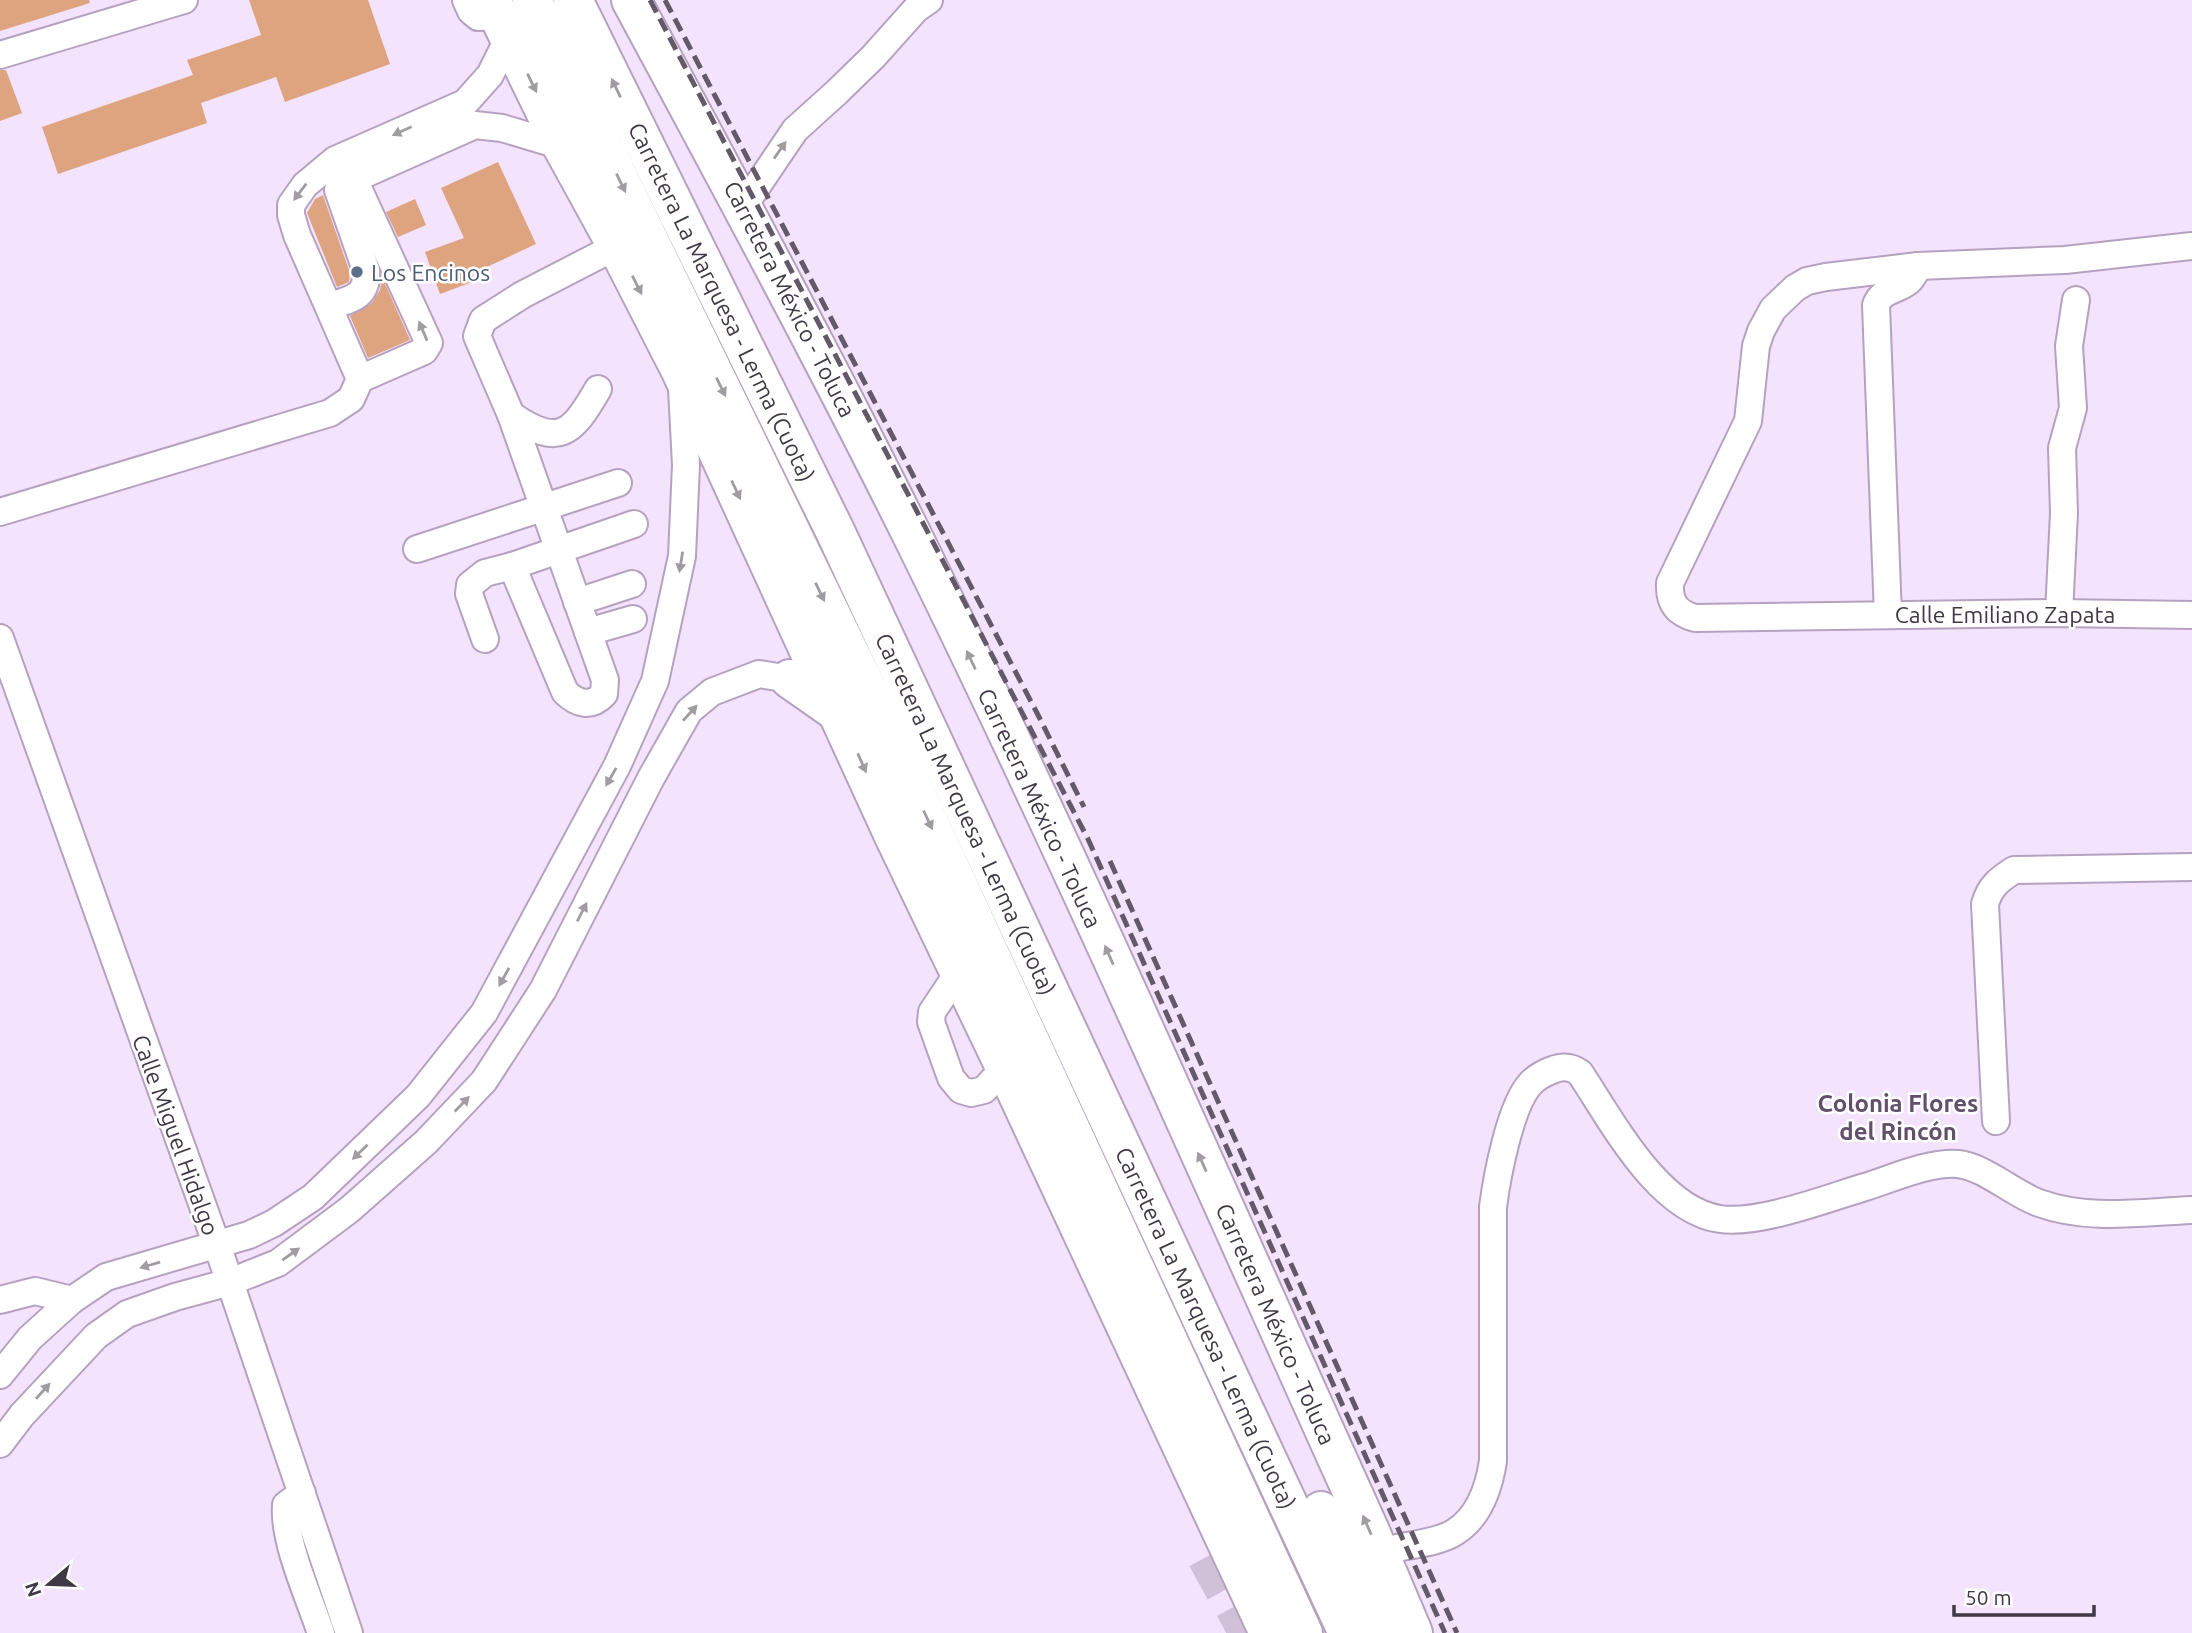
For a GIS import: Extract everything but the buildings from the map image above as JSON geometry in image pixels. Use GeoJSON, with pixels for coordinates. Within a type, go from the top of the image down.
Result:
{"type":"FeatureCollection","features":[{"type":"Feature","properties":{"kind":"highway","name":"Carretera La Marquesa - Lerma (Cuota)"},"geometry":{"type":"LineString","coordinates":[[573,0],[836,533],[1348,1633]]}},
{"type":"Feature","properties":{"kind":"highway","name":"Carretera México - Toluca"},"geometry":{"type":"LineString","coordinates":[[631,0],[743,207],[913,537],[1057,841],[1413,1633]]}},
{"type":"Feature","properties":{"kind":"highway","name":"Carretera La Marquesa - Lerma (Cuota)"},"geometry":{"type":"LineString","coordinates":[[499,11],[559,55],[879,713],[1303,1633]]}},
{"type":"Feature","properties":{"kind":"highway"},"geometry":{"type":"LineString","coordinates":[[499,11],[562,146],[618,246],[681,371],[958,973],[1005,1067],[1269,1633]]}},
{"type":"Feature","properties":{"kind":"highway"},"geometry":{"type":"LineString","coordinates":[[836,533],[939,707],[1378,1633]]}},
{"type":"Feature","properties":{"kind":"highway"},"geometry":{"type":"LineString","coordinates":[[790,679],[840,715]]}},
{"type":"Feature","properties":{"kind":"highway"},"geometry":{"type":"LineString","coordinates":[[1005,1067],[1008,1130],[1206,1557]]}},
{"type":"Feature","properties":{"kind":"street"},"geometry":{"type":"LineString","coordinates":[[0,55],[184,0]]}},
{"type":"Feature","properties":{"kind":"street"},"geometry":{"type":"LineString","coordinates":[[743,207],[780,148],[795,130],[873,57],[916,9],[929,0]]}},
{"type":"Feature","properties":{"kind":"street"},"geometry":{"type":"LineString","coordinates":[[330,306],[357,297],[365,288],[366,233],[353,177],[470,114],[490,75],[499,11]]}},
{"type":"Feature","properties":{"kind":"street"},"geometry":{"type":"LineString","coordinates":[[360,379],[297,235],[291,205],[298,191],[335,160],[470,114],[502,128],[562,146]]}},
{"type":"Feature","properties":{"kind":"street"},"geometry":{"type":"LineString","coordinates":[[0,512],[330,413],[351,399],[360,379],[424,351],[429,343],[366,233]]}},
{"type":"Feature","properties":{"kind":"street"},"geometry":{"type":"LineString","coordinates":[[512,566],[565,692],[573,700],[583,703],[592,703],[599,699],[604,694],[605,680],[510,415],[478,343],[477,331],[483,320],[522,295],[618,246]]}},
{"type":"Feature","properties":{"kind":"street","name":"Calle Emiliano Zapata"},"geometry":{"type":"LineString","coordinates":[[2192,246],[2064,260],[1918,265],[1807,281],[1795,288],[1773,309],[1761,331],[1756,346],[1748,421],[1670,583],[1669,597],[1685,615],[1695,618],[2059,612],[2192,615]]}},
{"type":"Feature","properties":{"kind":"street"},"geometry":{"type":"LineString","coordinates":[[1888,615],[1876,305],[1879,297],[1909,281],[1918,265]]}},
{"type":"Feature","properties":{"kind":"street"},"geometry":{"type":"LineString","coordinates":[[2059,612],[2064,513],[2062,448],[2073,408],[2069,346],[2076,300]]}},
{"type":"Feature","properties":{"kind":"street"},"geometry":{"type":"LineString","coordinates":[[0,1375],[30,1338],[72,1300],[106,1277],[249,1235],[274,1223],[313,1197],[418,1096],[484,1013],[577,844],[617,766],[655,681],[682,556],[686,465],[681,371]]}},
{"type":"Feature","properties":{"kind":"street"},"geometry":{"type":"LineString","coordinates":[[510,415],[531,429],[547,434],[560,433],[579,420],[598,389]]}},
{"type":"Feature","properties":{"kind":"street"},"geometry":{"type":"LineString","coordinates":[[417,549],[618,483]]}},
{"type":"Feature","properties":{"kind":"street"},"geometry":{"type":"LineString","coordinates":[[485,639],[469,594],[470,585],[485,573],[634,524]]}},
{"type":"Feature","properties":{"kind":"street"},"geometry":{"type":"LineString","coordinates":[[577,602],[632,584]]}},
{"type":"Feature","properties":{"kind":"street"},"geometry":{"type":"LineString","coordinates":[[587,632],[633,619]]}},
{"type":"Feature","properties":{"kind":"street","name":"Calle Miguel Hidalgo"},"geometry":{"type":"LineString","coordinates":[[0,638],[230,1282],[349,1633]]}},
{"type":"Feature","properties":{"kind":"street"},"geometry":{"type":"LineString","coordinates":[[0,1444],[68,1364],[96,1336],[127,1314],[230,1282],[278,1263],[349,1210],[426,1142],[484,1082],[543,990],[689,711],[712,692],[759,674],[790,679]]}},
{"type":"Feature","properties":{"kind":"street"},"geometry":{"type":"LineString","coordinates":[[1996,1121],[1985,904],[1989,891],[2000,879],[2014,870],[2192,867]]}},
{"type":"Feature","properties":{"kind":"street"},"geometry":{"type":"LineString","coordinates":[[958,973],[932,1012],[932,1022],[951,1078],[961,1090],[971,1093],[984,1090],[1005,1067]]}},
{"type":"Feature","properties":{"kind":"street"},"geometry":{"type":"LineString","coordinates":[[1397,1548],[1455,1532],[1479,1506],[1489,1484],[1493,1461],[1493,1207],[1498,1166],[1514,1116],[1527,1089],[1543,1073],[1567,1067],[1580,1073],[1646,1171],[1672,1195],[1702,1214],[1720,1219],[1737,1220],[1785,1211],[1927,1168],[1956,1164],[1982,1171],[2028,1199],[2070,1211],[2102,1215],[2192,1210]]}},
{"type":"Feature","properties":{"kind":"street"},"geometry":{"type":"LineString","coordinates":[[106,1277],[127,1314]]}},
{"type":"Feature","properties":{"kind":"street"},"geometry":{"type":"LineString","coordinates":[[0,1300],[34,1291],[72,1300]]}},
{"type":"Feature","properties":{"kind":"street"},"geometry":{"type":"LineString","coordinates":[[302,1493],[286,1505],[285,1517],[290,1541],[321,1633]]}},
{"type":"Feature","properties":{"kind":"tunnel"},"geometry":{"type":"LineString","coordinates":[[1206,1557],[1248,1633]]}},
{"type":"Feature","properties":{"kind":"railway"},"geometry":{"type":"LineString","coordinates":[[650,0],[1088,839],[1445,1633]]}},
{"type":"Feature","properties":{"kind":"railway"},"geometry":{"type":"LineString","coordinates":[[665,0],[1084,807]]}},
{"type":"Feature","properties":{"kind":"railway"},"geometry":{"type":"LineString","coordinates":[[1110,861],[1457,1633]]}},
{"type":"Feature","properties":{"kind":"place","name":"Los Encinos"},"geometry":{"type":"Point","coordinates":[357,272]}},
{"type":"Feature","properties":{"kind":"district","name":"Colonia Flores del Rincón"},"geometry":{"type":"Point","coordinates":[1898,1117]}}]}
